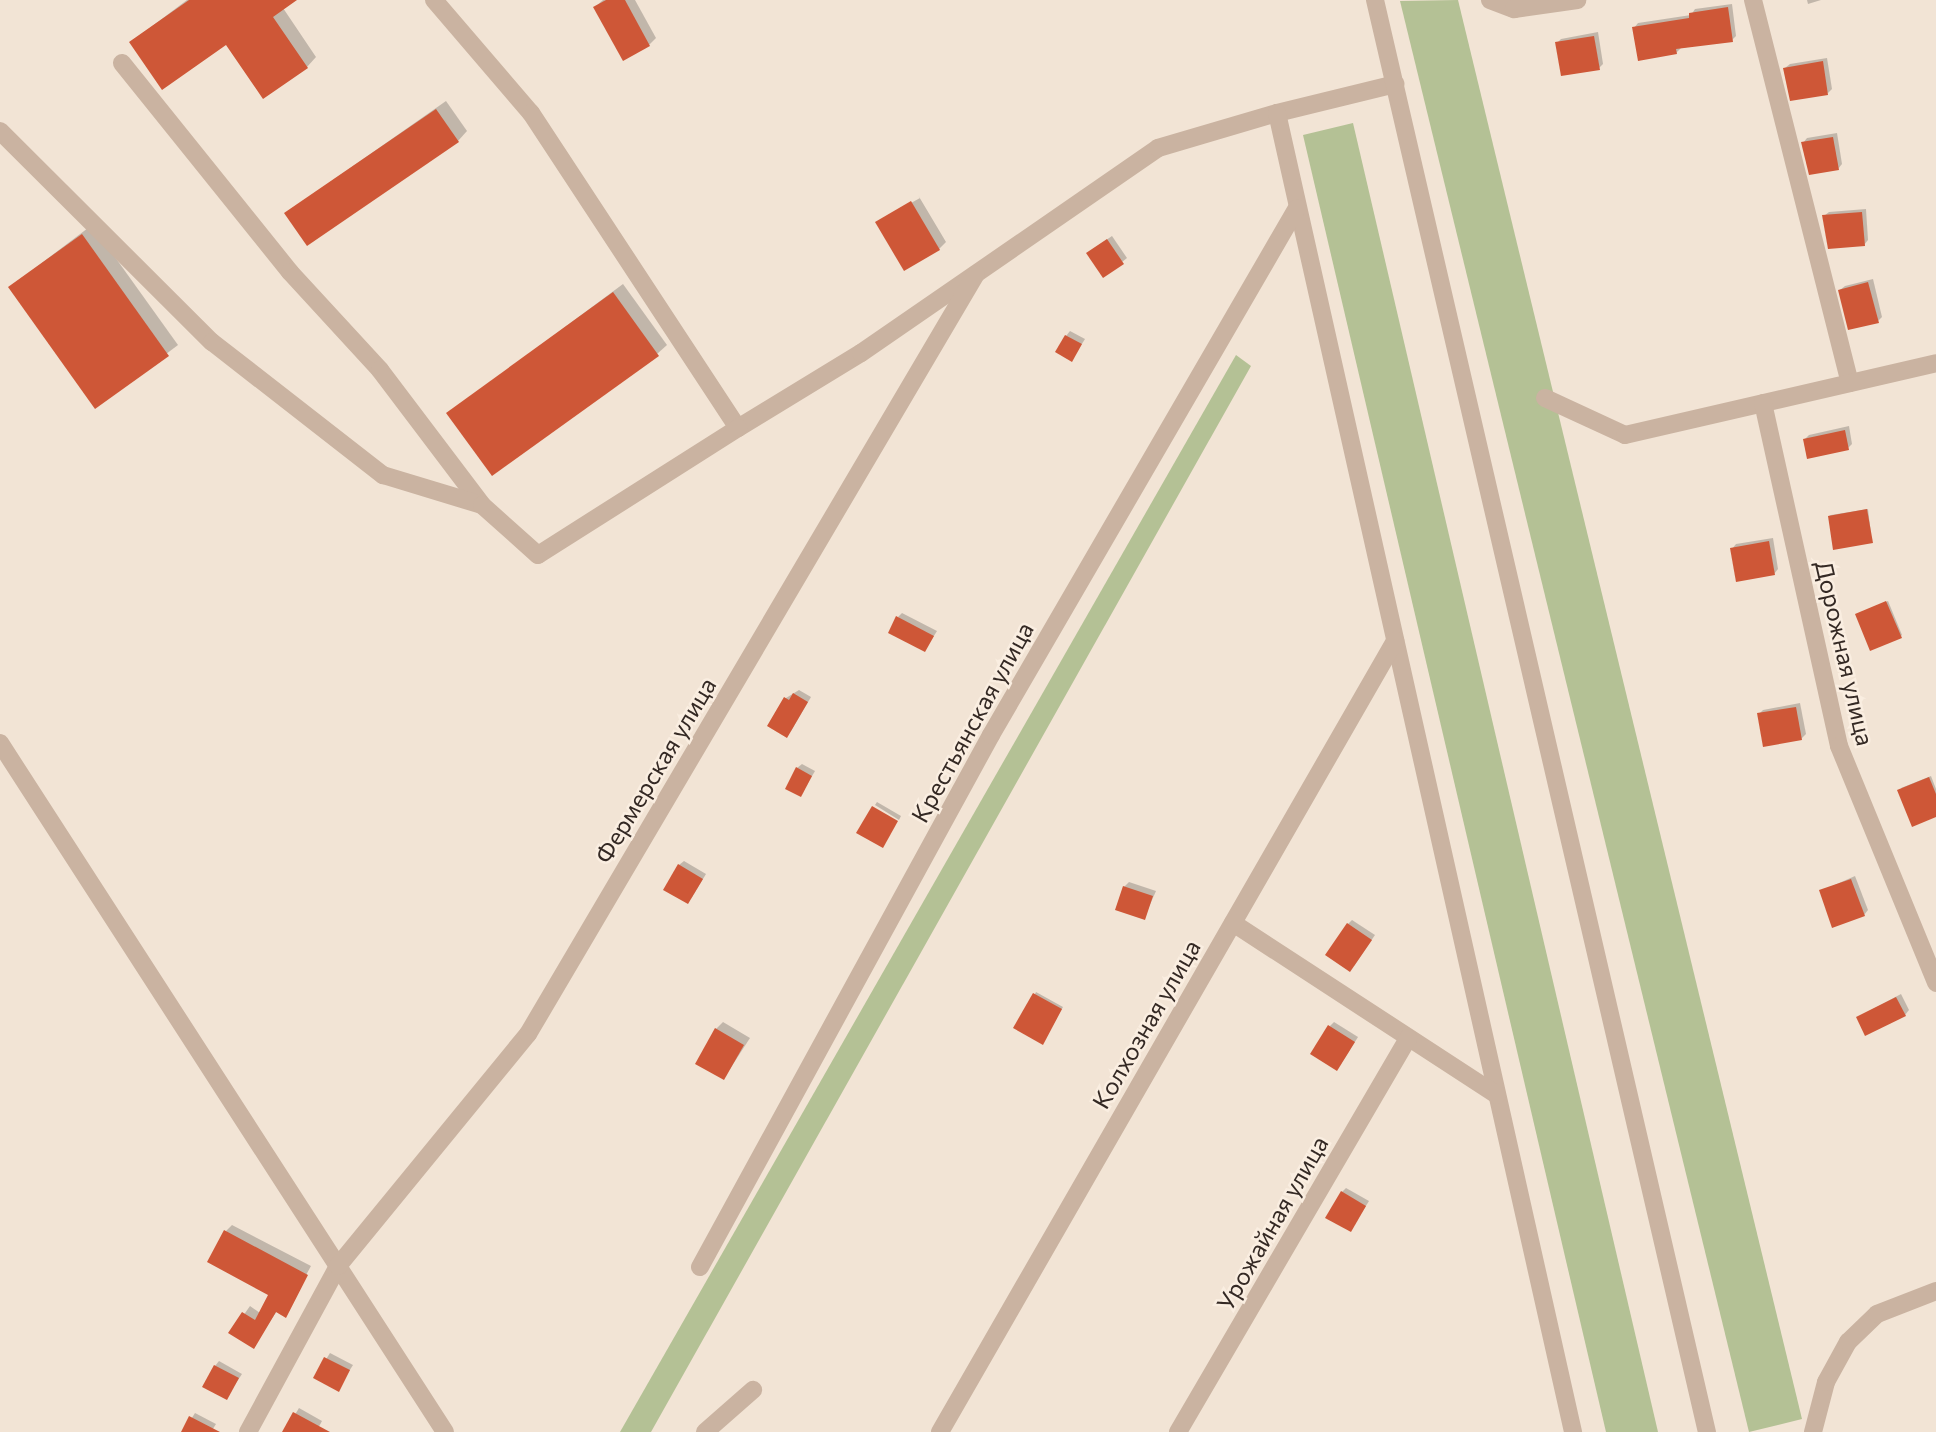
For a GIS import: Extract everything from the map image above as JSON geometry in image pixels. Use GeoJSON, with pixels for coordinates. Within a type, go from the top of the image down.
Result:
{"type":"FeatureCollection","features":[{"type":"Feature","properties":{"kind":"street"},"geometry":{"type":"LineString","coordinates":[[434,0],[531,113],[738,428]]}},
{"type":"Feature","properties":{"kind":"street"},"geometry":{"type":"LineString","coordinates":[[1375,0],[1707,1432]]}},
{"type":"Feature","properties":{"kind":"street"},"geometry":{"type":"LineString","coordinates":[[1490,0],[1514,9],[1577,0]]}},
{"type":"Feature","properties":{"kind":"street"},"geometry":{"type":"LineString","coordinates":[[1753,0],[1850,383]]}},
{"type":"Feature","properties":{"kind":"street"},"geometry":{"type":"LineString","coordinates":[[122,63],[290,272],[380,370],[482,505],[538,555],[850,360],[1158,148],[1277,113],[1395,84]]}},
{"type":"Feature","properties":{"kind":"street"},"geometry":{"type":"LineString","coordinates":[[1277,113],[1573,1432]]}},
{"type":"Feature","properties":{"kind":"street"},"geometry":{"type":"LineString","coordinates":[[0,131],[212,342],[383,475],[482,505]]}},
{"type":"Feature","properties":{"kind":"street","name":"Крестьянская улица"},"geometry":{"type":"LineString","coordinates":[[700,1267],[991,735],[1297,208]]}},
{"type":"Feature","properties":{"kind":"street","name":"Фермерская улица"},"geometry":{"type":"LineString","coordinates":[[248,1432],[338,1266],[528,1034],[976,274]]}},
{"type":"Feature","properties":{"kind":"street"},"geometry":{"type":"LineString","coordinates":[[1545,398],[1625,435],[1936,363]]}},
{"type":"Feature","properties":{"kind":"street","name":"Дорожная улица"},"geometry":{"type":"LineString","coordinates":[[1763,403],[1839,746],[1936,983]]}},
{"type":"Feature","properties":{"kind":"street","name":"Колхозная улица"},"geometry":{"type":"LineString","coordinates":[[940,1432],[1395,641]]}},
{"type":"Feature","properties":{"kind":"street"},"geometry":{"type":"LineString","coordinates":[[0,743],[445,1432]]}},
{"type":"Feature","properties":{"kind":"street"},"geometry":{"type":"LineString","coordinates":[[1233,923],[1497,1095]]}},
{"type":"Feature","properties":{"kind":"street","name":"Урожайная улица"},"geometry":{"type":"LineString","coordinates":[[1178,1432],[1409,1038]]}},
{"type":"Feature","properties":{"kind":"street"},"geometry":{"type":"LineString","coordinates":[[1813,1432],[1826,1382],[1848,1342],[1877,1314],[1936,1291]]}},
{"type":"Feature","properties":{"kind":"street"},"geometry":{"type":"LineString","coordinates":[[705,1432],[752,1390]]}},
{"type":"Feature","properties":{"kind":"green space"},"geometry":{"type":"Polygon","coordinates":[[[1458,0],[1802,1419],[1749,1432],[1400,1],[1458,0]]]}},
{"type":"Feature","properties":{"kind":"green space"},"geometry":{"type":"Polygon","coordinates":[[[1353,123],[1658,1432],[1606,1432],[1303,135],[1353,123]]]}},
{"type":"Feature","properties":{"kind":"green space"},"geometry":{"type":"Polygon","coordinates":[[[1236,355],[1251,366],[651,1432],[620,1432],[1236,355]]]}},
{"type":"Feature","properties":{"kind":"building"},"geometry":{"type":"Polygon","coordinates":[[[189,0],[297,0],[273,17],[308,68],[263,99],[226,45],[162,90],[129,42],[189,0]]]}},
{"type":"Feature","properties":{"kind":"building"},"geometry":{"type":"Polygon","coordinates":[[[606,0],[625,0],[650,46],[623,61],[593,7],[606,0]]]}},
{"type":"Feature","properties":{"kind":"building"},"geometry":{"type":"Polygon","coordinates":[[[1728,7],[1733,42],[1676,49],[1677,54],[1638,61],[1632,27],[1689,18],[1689,13],[1728,7]]]}},
{"type":"Feature","properties":{"kind":"building"},"geometry":{"type":"Polygon","coordinates":[[[1594,36],[1600,70],[1561,76],[1555,42],[1594,36]]]}},
{"type":"Feature","properties":{"kind":"building"},"geometry":{"type":"Polygon","coordinates":[[[1823,61],[1828,95],[1790,101],[1783,68],[1823,61]]]}},
{"type":"Feature","properties":{"kind":"building"},"geometry":{"type":"Polygon","coordinates":[[[436,109],[459,142],[307,246],[284,213],[436,109]]]}},
{"type":"Feature","properties":{"kind":"building"},"geometry":{"type":"Polygon","coordinates":[[[1833,137],[1839,170],[1809,175],[1801,142],[1833,137]]]}},
{"type":"Feature","properties":{"kind":"building"},"geometry":{"type":"Polygon","coordinates":[[[911,201],[940,250],[904,271],[875,222],[911,201]]]}},
{"type":"Feature","properties":{"kind":"building"},"geometry":{"type":"Polygon","coordinates":[[[1862,212],[1865,246],[1828,249],[1822,215],[1862,212]]]}},
{"type":"Feature","properties":{"kind":"building"},"geometry":{"type":"Polygon","coordinates":[[[82,234],[169,356],[95,409],[8,287],[82,234]]]}},
{"type":"Feature","properties":{"kind":"building"},"geometry":{"type":"Polygon","coordinates":[[[1107,239],[1124,264],[1103,278],[1086,253],[1107,239]]]}},
{"type":"Feature","properties":{"kind":"building"},"geometry":{"type":"Polygon","coordinates":[[[1868,282],[1879,323],[1848,330],[1838,290],[1868,282]]]}},
{"type":"Feature","properties":{"kind":"building"},"geometry":{"type":"Polygon","coordinates":[[[613,292],[659,356],[492,476],[446,413],[613,292]]]}},
{"type":"Feature","properties":{"kind":"building"},"geometry":{"type":"Polygon","coordinates":[[[1065,335],[1082,344],[1072,362],[1055,352],[1065,335]]]}},
{"type":"Feature","properties":{"kind":"building"},"geometry":{"type":"Polygon","coordinates":[[[1845,430],[1849,450],[1807,459],[1803,439],[1845,430]]]}},
{"type":"Feature","properties":{"kind":"building"},"geometry":{"type":"Polygon","coordinates":[[[1867,509],[1873,543],[1833,550],[1828,516],[1867,509]]]}},
{"type":"Feature","properties":{"kind":"building"},"geometry":{"type":"Polygon","coordinates":[[[1769,541],[1775,575],[1736,582],[1730,548],[1769,541]]]}},
{"type":"Feature","properties":{"kind":"building"},"geometry":{"type":"Polygon","coordinates":[[[1886,601],[1902,638],[1870,651],[1855,614],[1886,601]]]}},
{"type":"Feature","properties":{"kind":"building"},"geometry":{"type":"Polygon","coordinates":[[[896,616],[934,636],[925,652],[888,633],[896,616]]]}},
{"type":"Feature","properties":{"kind":"building"},"geometry":{"type":"Polygon","coordinates":[[[793,693],[808,702],[787,738],[767,726],[784,697],[789,700],[793,693]]]}},
{"type":"Feature","properties":{"kind":"building"},"geometry":{"type":"Polygon","coordinates":[[[1796,707],[1802,740],[1763,747],[1757,713],[1796,707]]]}},
{"type":"Feature","properties":{"kind":"building"},"geometry":{"type":"Polygon","coordinates":[[[796,767],[812,776],[801,797],[785,789],[796,767]]]}},
{"type":"Feature","properties":{"kind":"building"},"geometry":{"type":"Polygon","coordinates":[[[1929,777],[1936,794],[1936,817],[1912,827],[1897,790],[1929,777]]]}},
{"type":"Feature","properties":{"kind":"building"},"geometry":{"type":"Polygon","coordinates":[[[872,806],[898,821],[883,848],[856,833],[872,806]]]}},
{"type":"Feature","properties":{"kind":"building"},"geometry":{"type":"Polygon","coordinates":[[[678,864],[703,879],[688,904],[663,890],[678,864]]]}},
{"type":"Feature","properties":{"kind":"building"},"geometry":{"type":"Polygon","coordinates":[[[1851,879],[1865,916],[1832,928],[1819,890],[1851,879]]]}},
{"type":"Feature","properties":{"kind":"building"},"geometry":{"type":"Polygon","coordinates":[[[1123,886],[1153,896],[1145,920],[1115,910],[1123,886]]]}},
{"type":"Feature","properties":{"kind":"building"},"geometry":{"type":"Polygon","coordinates":[[[1347,923],[1372,940],[1350,972],[1325,955],[1347,923]]]}},
{"type":"Feature","properties":{"kind":"building"},"geometry":{"type":"Polygon","coordinates":[[[1033,993],[1062,1009],[1043,1045],[1013,1028],[1033,993]]]}},
{"type":"Feature","properties":{"kind":"building"},"geometry":{"type":"Polygon","coordinates":[[[1896,997],[1906,1016],[1865,1036],[1856,1017],[1896,997]]]}},
{"type":"Feature","properties":{"kind":"building"},"geometry":{"type":"Polygon","coordinates":[[[1328,1025],[1355,1042],[1337,1071],[1310,1054],[1328,1025]]]}},
{"type":"Feature","properties":{"kind":"building"},"geometry":{"type":"Polygon","coordinates":[[[715,1028],[744,1045],[724,1080],[695,1064],[715,1028]]]}},
{"type":"Feature","properties":{"kind":"building"},"geometry":{"type":"Polygon","coordinates":[[[1341,1191],[1366,1206],[1351,1232],[1325,1218],[1341,1191]]]}},
{"type":"Feature","properties":{"kind":"building"},"geometry":{"type":"Polygon","coordinates":[[[224,1230],[308,1275],[286,1318],[276,1312],[254,1349],[228,1333],[242,1312],[255,1320],[268,1295],[207,1262],[224,1230]]]}},
{"type":"Feature","properties":{"kind":"building"},"geometry":{"type":"Polygon","coordinates":[[[324,1357],[350,1370],[339,1392],[313,1378],[324,1357]]]}},
{"type":"Feature","properties":{"kind":"building"},"geometry":{"type":"Polygon","coordinates":[[[214,1365],[239,1378],[227,1400],[202,1387],[214,1365]]]}},
{"type":"Feature","properties":{"kind":"building"},"geometry":{"type":"Polygon","coordinates":[[[293,1412],[330,1432],[282,1432],[293,1412]]]}},
{"type":"Feature","properties":{"kind":"building"},"geometry":{"type":"Polygon","coordinates":[[[189,1416],[220,1432],[181,1432],[189,1416]]]}}]}
